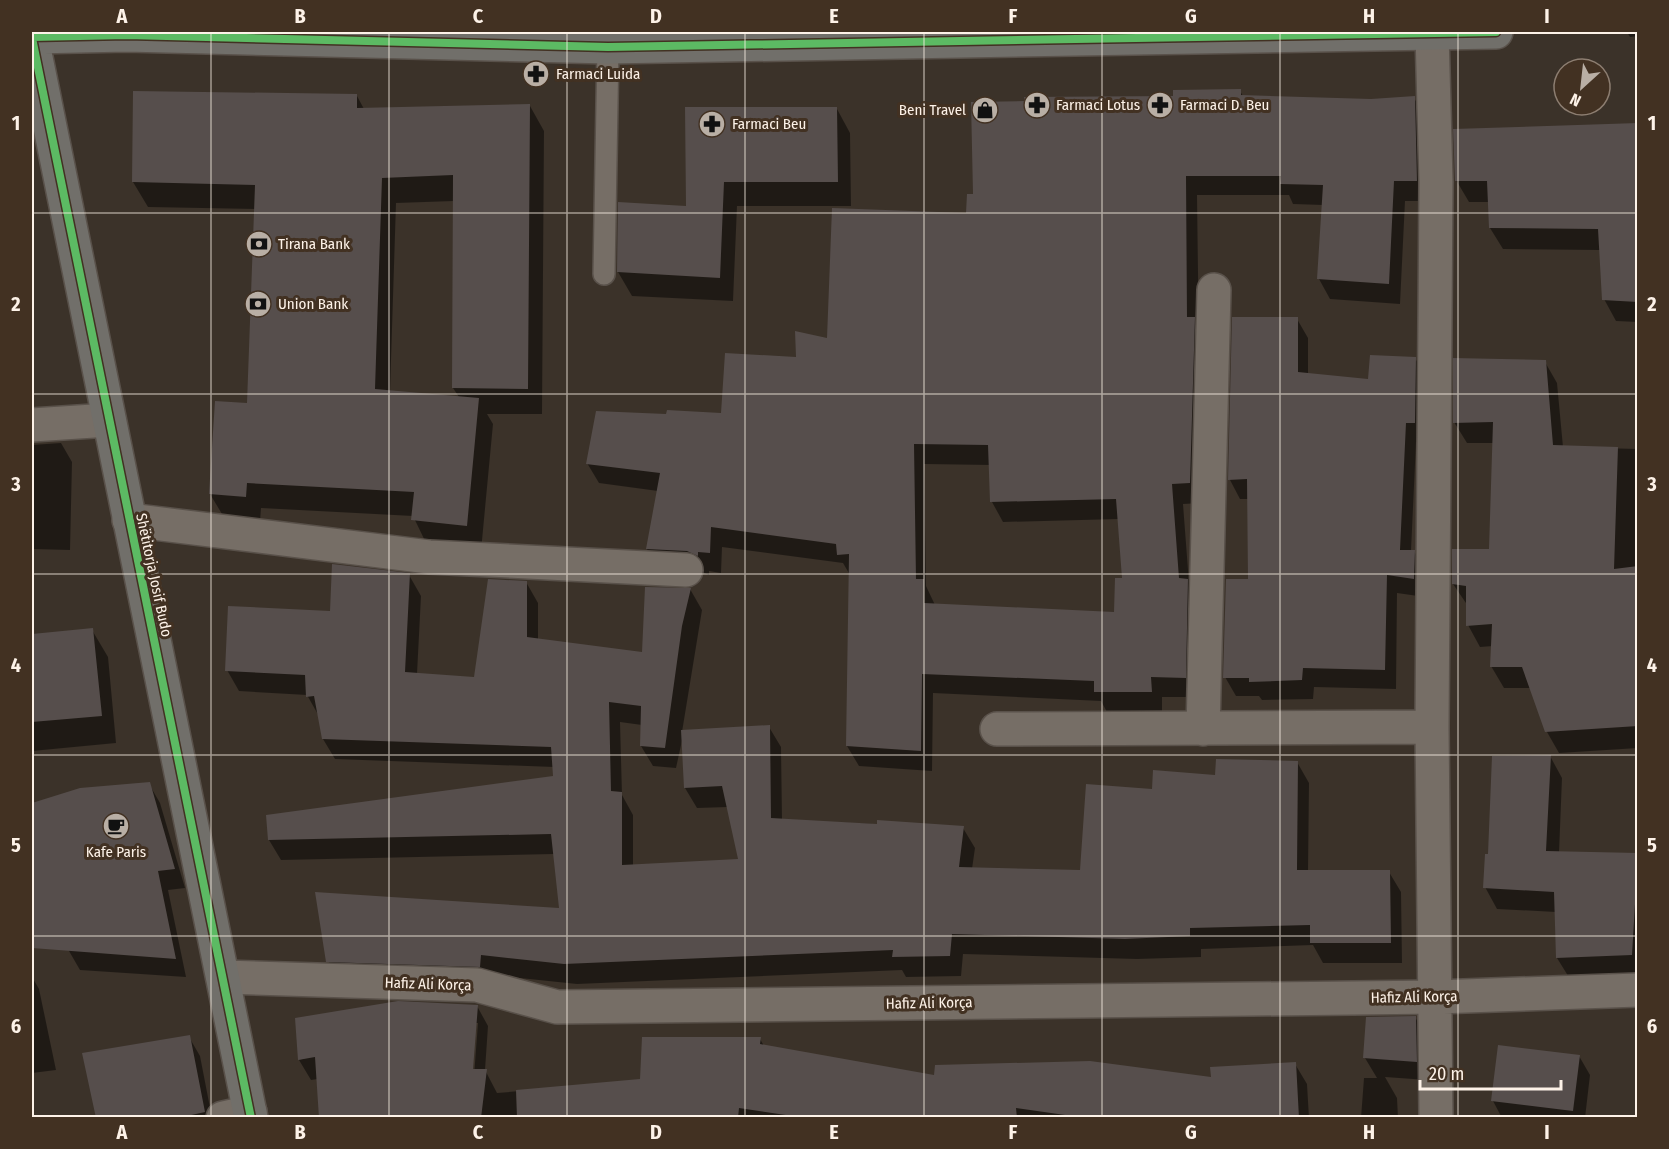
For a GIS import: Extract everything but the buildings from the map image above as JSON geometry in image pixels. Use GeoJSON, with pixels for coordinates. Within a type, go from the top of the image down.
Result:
{"type":"FeatureCollection","features":[{"type":"Feature","properties":{"kind":"street"},"geometry":{"type":"LineString","coordinates":[[32,37],[128,35],[608,48],[1242,34],[1496,32]]}},
{"type":"Feature","properties":{"kind":"street"},"geometry":{"type":"LineString","coordinates":[[1432,33],[1436,182],[1432,727],[1436,1118]]}},
{"type":"Feature","properties":{"kind":"street","name":"Shëtitorja Josif Budo"},"geometry":{"type":"LineString","coordinates":[[32,37],[223,977],[241,1116]]}},
{"type":"Feature","properties":{"kind":"street"},"geometry":{"type":"LineString","coordinates":[[1203,729],[1214,290]]}},
{"type":"Feature","properties":{"kind":"street"},"geometry":{"type":"LineString","coordinates":[[32,425],[109,420]]}},
{"type":"Feature","properties":{"kind":"street"},"geometry":{"type":"LineString","coordinates":[[129,520],[429,557],[686,570]]}},
{"type":"Feature","properties":{"kind":"street"},"geometry":{"type":"LineString","coordinates":[[997,729],[1432,727]]}},
{"type":"Feature","properties":{"kind":"street","name":"Hafiz Ali Korça"},"geometry":{"type":"LineString","coordinates":[[223,977],[477,985],[557,1007],[1436,997],[1638,990]]}},
{"type":"Feature","properties":{"kind":"lane"},"geometry":{"type":"LineString","coordinates":[[604,274],[608,48]]}},
{"type":"Feature","properties":{"kind":"cycle path"},"geometry":{"type":"LineString","coordinates":[[32,37],[127,35],[608,47],[1496,32]]}},
{"type":"Feature","properties":{"kind":"cycle path"},"geometry":{"type":"LineString","coordinates":[[32,38],[251,1118]]}},
{"type":"Feature","properties":{"kind":"place","name":"Farmaci Luida"},"geometry":{"type":"Point","coordinates":[536,74]}},
{"type":"Feature","properties":{"kind":"place","name":"Farmaci Lotus"},"geometry":{"type":"Point","coordinates":[1037,105]}},
{"type":"Feature","properties":{"kind":"place","name":"Farmaci D. Beu"},"geometry":{"type":"Point","coordinates":[1160,105]}},
{"type":"Feature","properties":{"kind":"place","name":"Beni Travel"},"geometry":{"type":"Point","coordinates":[985,110]}},
{"type":"Feature","properties":{"kind":"place","name":"Farmaci Beu"},"geometry":{"type":"Point","coordinates":[712,124]}},
{"type":"Feature","properties":{"kind":"place","name":"Tirana Bank"},"geometry":{"type":"Point","coordinates":[259,244]}},
{"type":"Feature","properties":{"kind":"place","name":"Union Bank"},"geometry":{"type":"Point","coordinates":[258,304]}},
{"type":"Feature","properties":{"kind":"place","name":"Kafe Paris"},"geometry":{"type":"Point","coordinates":[116,826]}}]}
